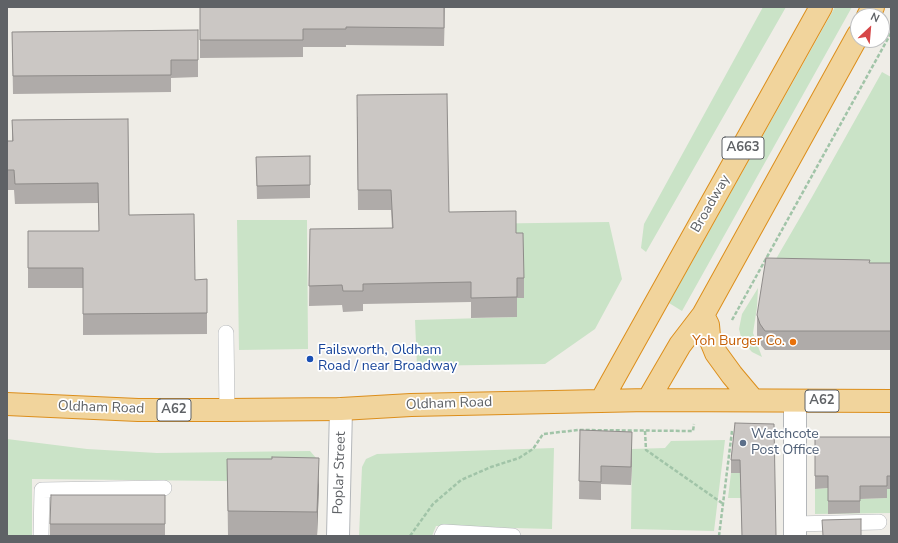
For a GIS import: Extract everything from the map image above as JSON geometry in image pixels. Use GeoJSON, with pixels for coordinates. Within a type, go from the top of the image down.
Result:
{"type":"FeatureCollection","features":[{"type":"Feature","properties":{"kind":"highway","name":"Broadway"},"geometry":{"type":"LineString","coordinates":[[601,401],[821,7]]}},
{"type":"Feature","properties":{"kind":"highway"},"geometry":{"type":"LineString","coordinates":[[648,400],[680,345],[703,315],[850,48]]}},
{"type":"Feature","properties":{"kind":"highway"},"geometry":{"type":"LineString","coordinates":[[703,315],[708,325],[709,336],[716,353],[732,375],[754,400]]}},
{"type":"Feature","properties":{"kind":"highway","name":"Oldham Road"},"geometry":{"type":"LineString","coordinates":[[7,404],[138,410],[227,410],[341,409],[410,405],[648,400],[891,401]]}},
{"type":"Feature","properties":{"kind":"street"},"geometry":{"type":"LineString","coordinates":[[794,530],[795,401]]}},
{"type":"Feature","properties":{"kind":"street","name":"Poplar Street"},"geometry":{"type":"LineString","coordinates":[[338,536],[341,409]]}},
{"type":"Feature","properties":{"kind":"lane"},"geometry":{"type":"LineString","coordinates":[[226,333],[227,410]]}},
{"type":"Feature","properties":{"kind":"lane"},"geometry":{"type":"LineString","coordinates":[[41,536],[42,490],[164,488]]}},
{"type":"Feature","properties":{"kind":"lane"},"geometry":{"type":"LineString","coordinates":[[794,530],[879,522]]}},
{"type":"Feature","properties":{"kind":"lane"},"geometry":{"type":"LineString","coordinates":[[442,536],[444,532],[513,536]]}},
{"type":"Feature","properties":{"kind":"path"},"geometry":{"type":"LineString","coordinates":[[731,327],[744,296],[891,33]]}},
{"type":"Feature","properties":{"kind":"path"},"geometry":{"type":"LineString","coordinates":[[410,536],[433,504],[461,480],[491,467],[519,458],[533,449],[543,434],[578,430],[693,431]]}},
{"type":"Feature","properties":{"kind":"path"},"geometry":{"type":"LineString","coordinates":[[645,431],[646,450],[722,503]]}},
{"type":"Feature","properties":{"kind":"path"},"geometry":{"type":"LineString","coordinates":[[719,536],[732,431]]}},
{"type":"Feature","properties":{"kind":"green space"},"geometry":{"type":"Polygon","coordinates":[[[763,7],[786,7],[646,252],[641,248],[644,224],[763,7]]]}},
{"type":"Feature","properties":{"kind":"green space"},"geometry":{"type":"Polygon","coordinates":[[[835,7],[852,7],[850,8],[850,11],[682,311],[669,303],[835,7]]]}},
{"type":"Feature","properties":{"kind":"green space"},"geometry":{"type":"Polygon","coordinates":[[[882,72],[891,77],[891,273],[769,271],[812,197],[882,72]]]}},
{"type":"Feature","properties":{"kind":"green space"},"geometry":{"type":"Polygon","coordinates":[[[237,220],[307,220],[308,349],[239,350],[237,220]]]}},
{"type":"Feature","properties":{"kind":"green space"},"geometry":{"type":"Polygon","coordinates":[[[609,222],[622,279],[595,329],[545,364],[417,366],[415,320],[517,317],[517,298],[524,298],[467,224],[609,222]]]}},
{"type":"Feature","properties":{"kind":"green space"},"geometry":{"type":"Polygon","coordinates":[[[758,288],[753,333],[762,357],[752,352],[742,341],[739,329],[742,314],[758,288]]]}},
{"type":"Feature","properties":{"kind":"green space"},"geometry":{"type":"Polygon","coordinates":[[[7,439],[87,449],[157,453],[310,451],[317,459],[317,482],[32,479],[32,536],[7,536],[7,439]]]}},
{"type":"Feature","properties":{"kind":"green space"},"geometry":{"type":"Polygon","coordinates":[[[725,440],[714,531],[631,529],[632,449],[665,448],[671,441],[725,440]]]}},
{"type":"Feature","properties":{"kind":"green space"},"geometry":{"type":"Polygon","coordinates":[[[554,448],[552,529],[436,526],[432,536],[359,536],[362,467],[366,459],[377,454],[554,448]]]}},
{"type":"Feature","properties":{"kind":"green space"},"geometry":{"type":"Polygon","coordinates":[[[731,473],[740,473],[740,489],[754,490],[754,498],[728,498],[731,473]]]}},
{"type":"Feature","properties":{"kind":"green space"},"geometry":{"type":"Polygon","coordinates":[[[828,488],[828,500],[887,498],[887,489],[891,489],[891,513],[815,514],[815,489],[828,488]]]}},
{"type":"Feature","properties":{"kind":"building"},"geometry":{"type":"Polygon","coordinates":[[[200,7],[444,7],[444,28],[346,27],[346,29],[303,29],[303,40],[200,40],[200,7]]]}},
{"type":"Feature","properties":{"kind":"building"},"geometry":{"type":"Polygon","coordinates":[[[198,30],[198,60],[171,60],[171,75],[13,76],[12,32],[198,30]]]}},
{"type":"Feature","properties":{"kind":"building"},"geometry":{"type":"Polygon","coordinates":[[[447,94],[449,212],[516,211],[516,233],[523,233],[524,278],[517,278],[517,297],[471,298],[471,282],[363,284],[363,291],[343,291],[342,285],[309,286],[310,229],[393,228],[391,190],[358,190],[357,95],[447,94]]]}},
{"type":"Feature","properties":{"kind":"building"},"geometry":{"type":"Polygon","coordinates":[[[128,119],[129,215],[194,214],[195,280],[207,279],[207,313],[83,314],[83,268],[28,268],[28,231],[99,231],[98,183],[15,184],[14,170],[7,170],[7,141],[13,141],[12,120],[128,119]]]}},
{"type":"Feature","properties":{"kind":"building"},"geometry":{"type":"Polygon","coordinates":[[[310,156],[310,185],[257,186],[256,157],[310,156]]]}},
{"type":"Feature","properties":{"kind":"building"},"geometry":{"type":"Polygon","coordinates":[[[766,258],[870,260],[869,263],[891,263],[891,331],[765,331],[760,324],[757,315],[766,258]]]}},
{"type":"Feature","properties":{"kind":"building"},"geometry":{"type":"Polygon","coordinates":[[[735,423],[774,424],[776,536],[742,536],[740,460],[731,460],[735,423]]]}},
{"type":"Feature","properties":{"kind":"building"},"geometry":{"type":"Polygon","coordinates":[[[580,430],[632,432],[631,467],[601,466],[601,482],[579,481],[580,430]]]}},
{"type":"Feature","properties":{"kind":"building"},"geometry":{"type":"Polygon","coordinates":[[[815,437],[891,437],[891,476],[887,476],[887,486],[860,486],[860,501],[828,501],[828,476],[815,476],[815,437]]]}},
{"type":"Feature","properties":{"kind":"building"},"geometry":{"type":"Polygon","coordinates":[[[272,457],[319,458],[317,512],[228,511],[227,459],[272,459],[272,457]]]}},
{"type":"Feature","properties":{"kind":"building"},"geometry":{"type":"Polygon","coordinates":[[[51,495],[165,495],[165,524],[50,524],[51,495]]]}},
{"type":"Feature","properties":{"kind":"building"},"geometry":{"type":"Polygon","coordinates":[[[861,519],[861,536],[823,536],[822,520],[861,519]]]}},
{"type":"Feature","properties":{"kind":"place","name":"Yoh Burger Co."},"geometry":{"type":"Point","coordinates":[793,342]}},
{"type":"Feature","properties":{"kind":"place","name":"Failsworth, Oldham Road / near Broadway"},"geometry":{"type":"Point","coordinates":[310,359]}},
{"type":"Feature","properties":{"kind":"place","name":"Watchcote Post Office"},"geometry":{"type":"Point","coordinates":[743,443]}}]}
